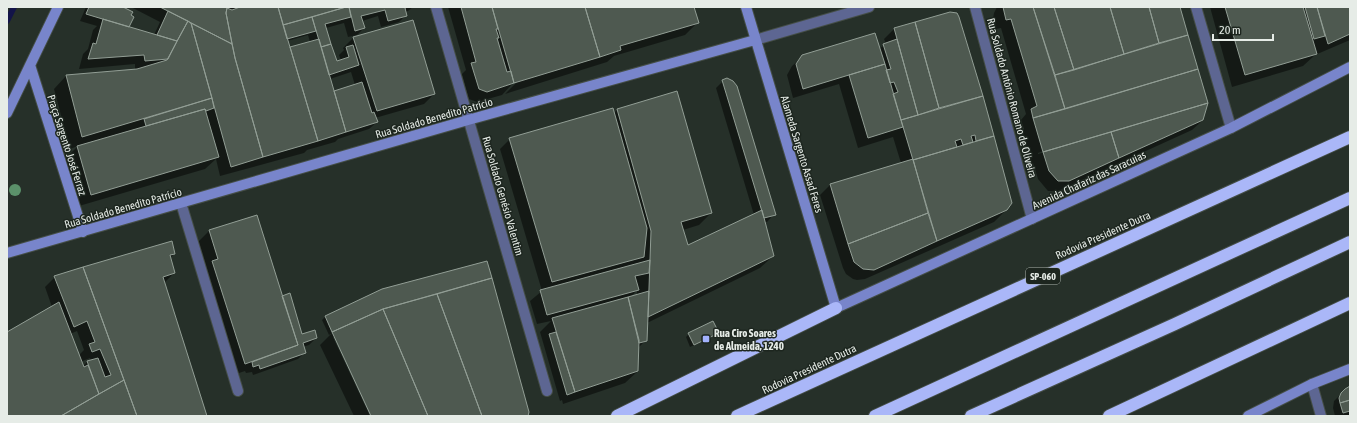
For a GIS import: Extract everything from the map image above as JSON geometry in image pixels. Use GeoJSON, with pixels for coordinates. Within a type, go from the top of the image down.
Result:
{"type":"FeatureCollection","features":[{"type":"Feature","properties":{"kind":"highway","name":"Rodovia Presidente Dutra"},"geometry":{"type":"LineString","coordinates":[[737,416],[1350,137]]}},
{"type":"Feature","properties":{"kind":"highway"},"geometry":{"type":"LineString","coordinates":[[875,416],[1350,198]]}},
{"type":"Feature","properties":{"kind":"highway"},"geometry":{"type":"LineString","coordinates":[[971,416],[1350,242]]}},
{"type":"Feature","properties":{"kind":"highway"},"geometry":{"type":"LineString","coordinates":[[1109,416],[1350,303]]}},
{"type":"Feature","properties":{"kind":"highway"},"geometry":{"type":"LineString","coordinates":[[617,416],[836,308]]}},
{"type":"Feature","properties":{"kind":"street"},"geometry":{"type":"LineString","coordinates":[[7,113],[58,7]]}},
{"type":"Feature","properties":{"kind":"street","name":"Rua Soldado Genésio Valentim"},"geometry":{"type":"LineString","coordinates":[[436,7],[547,391]]}},
{"type":"Feature","properties":{"kind":"street","name":"Alameda Sargento Assad Feres"},"geometry":{"type":"LineString","coordinates":[[746,7],[836,308]]}},
{"type":"Feature","properties":{"kind":"street","name":"Rua Soldado Benedito Patrício"},"geometry":{"type":"LineString","coordinates":[[7,253],[468,120],[869,7]]}},
{"type":"Feature","properties":{"kind":"street","name":"Rua Soldado Antônio Romano de Oliveira"},"geometry":{"type":"LineString","coordinates":[[975,7],[1032,219]]}},
{"type":"Feature","properties":{"kind":"street"},"geometry":{"type":"LineString","coordinates":[[1196,7],[1231,128]]}},
{"type":"Feature","properties":{"kind":"street","name":"Praça Sargento José Ferraz"},"geometry":{"type":"LineString","coordinates":[[30,65],[82,232]]}},
{"type":"Feature","properties":{"kind":"street","name":"Avenida Chafariz das Saracuias"},"geometry":{"type":"LineString","coordinates":[[836,308],[1231,128],[1350,67]]}},
{"type":"Feature","properties":{"kind":"street"},"geometry":{"type":"LineString","coordinates":[[182,203],[238,391]]}},
{"type":"Feature","properties":{"kind":"street"},"geometry":{"type":"LineString","coordinates":[[1248,416],[1312,384],[1350,368]]}},
{"type":"Feature","properties":{"kind":"street"},"geometry":{"type":"LineString","coordinates":[[1312,384],[1320,416]]}},
{"type":"Feature","properties":{"kind":"building"},"geometry":{"type":"Polygon","coordinates":[[[89,7],[123,7],[133,12],[131,15],[134,17],[129,27],[86,14],[89,7]]]}},
{"type":"Feature","properties":{"kind":"building"},"geometry":{"type":"Polygon","coordinates":[[[160,7],[226,7],[232,44],[160,7]]]}},
{"type":"Feature","properties":{"kind":"building"},"geometry":{"type":"Polygon","coordinates":[[[240,7],[278,7],[318,141],[263,157],[235,58],[226,13],[227,8],[232,10],[240,7]]]}},
{"type":"Feature","properties":{"kind":"building"},"geometry":{"type":"Polygon","coordinates":[[[278,7],[346,7],[283,25],[278,7]]]}},
{"type":"Feature","properties":{"kind":"building"},"geometry":{"type":"Polygon","coordinates":[[[349,7],[351,17],[325,24],[331,44],[321,47],[312,17],[349,7]]]}},
{"type":"Feature","properties":{"kind":"building"},"geometry":{"type":"Polygon","coordinates":[[[349,7],[408,7],[405,8],[407,16],[388,21],[385,10],[361,16],[365,28],[355,31],[349,7]]]}},
{"type":"Feature","properties":{"kind":"building"},"geometry":{"type":"Polygon","coordinates":[[[461,7],[492,7],[498,29],[496,29],[499,38],[497,38],[507,72],[511,71],[514,83],[487,92],[479,89],[471,63],[476,62],[461,7]]]}},
{"type":"Feature","properties":{"kind":"building"},"geometry":{"type":"Polygon","coordinates":[[[492,7],[585,7],[600,57],[514,83],[492,7]]]}},
{"type":"Feature","properties":{"kind":"building"},"geometry":{"type":"Polygon","coordinates":[[[585,7],[694,7],[699,23],[620,46],[621,50],[600,57],[585,7]]]}},
{"type":"Feature","properties":{"kind":"building"},"geometry":{"type":"Polygon","coordinates":[[[1003,7],[1033,7],[1065,109],[1033,118],[1031,109],[1037,106],[1011,19],[1006,20],[1003,7]]]}},
{"type":"Feature","properties":{"kind":"building"},"geometry":{"type":"Polygon","coordinates":[[[1033,7],[1054,7],[1074,70],[1055,75],[1033,7]]]}},
{"type":"Feature","properties":{"kind":"building"},"geometry":{"type":"Polygon","coordinates":[[[1054,7],[1110,7],[1124,54],[1074,70],[1054,7]]]}},
{"type":"Feature","properties":{"kind":"building"},"geometry":{"type":"Polygon","coordinates":[[[1110,7],[1149,7],[1159,43],[1124,54],[1110,7]]]}},
{"type":"Feature","properties":{"kind":"building"},"geometry":{"type":"Polygon","coordinates":[[[1149,7],[1180,7],[1188,35],[1159,43],[1149,7]]]}},
{"type":"Feature","properties":{"kind":"building"},"geometry":{"type":"Polygon","coordinates":[[[1225,7],[1303,7],[1317,54],[1245,75],[1225,7]]]}},
{"type":"Feature","properties":{"kind":"building"},"geometry":{"type":"Polygon","coordinates":[[[1305,7],[1317,7],[1325,36],[1314,39],[1305,7]]]}},
{"type":"Feature","properties":{"kind":"building"},"geometry":{"type":"Polygon","coordinates":[[[1317,7],[1350,7],[1350,34],[1328,44],[1317,7]]]}},
{"type":"Feature","properties":{"kind":"building"},"geometry":{"type":"Polygon","coordinates":[[[168,11],[188,21],[177,41],[157,35],[168,11]]]}},
{"type":"Feature","properties":{"kind":"building"},"geometry":{"type":"Polygon","coordinates":[[[950,12],[957,13],[959,17],[983,96],[939,108],[915,22],[950,12]]]}},
{"type":"Feature","properties":{"kind":"building"},"geometry":{"type":"Polygon","coordinates":[[[312,17],[316,31],[287,39],[283,25],[312,17]]]}},
{"type":"Feature","properties":{"kind":"building"},"geometry":{"type":"Polygon","coordinates":[[[103,19],[177,41],[168,59],[145,61],[144,55],[88,59],[93,43],[96,44],[103,19]]]}},
{"type":"Feature","properties":{"kind":"building"},"geometry":{"type":"Polygon","coordinates":[[[413,20],[435,94],[377,111],[353,37],[413,20]]]}},
{"type":"Feature","properties":{"kind":"building"},"geometry":{"type":"Polygon","coordinates":[[[188,21],[191,23],[212,98],[82,137],[66,75],[137,69],[167,60],[188,21]]]}},
{"type":"Feature","properties":{"kind":"building"},"geometry":{"type":"Polygon","coordinates":[[[915,22],[939,108],[918,115],[894,28],[915,22]]]}},
{"type":"Feature","properties":{"kind":"building"},"geometry":{"type":"Polygon","coordinates":[[[191,23],[232,44],[263,157],[231,167],[191,23]]]}},
{"type":"Feature","properties":{"kind":"building"},"geometry":{"type":"Polygon","coordinates":[[[875,33],[885,64],[803,89],[796,64],[802,55],[875,33]]]}},
{"type":"Feature","properties":{"kind":"building"},"geometry":{"type":"Polygon","coordinates":[[[1188,35],[1198,69],[1065,109],[1055,75],[1188,35]]]}},
{"type":"Feature","properties":{"kind":"building"},"geometry":{"type":"Polygon","coordinates":[[[319,39],[346,132],[318,141],[290,47],[319,39]]]}},
{"type":"Feature","properties":{"kind":"building"},"geometry":{"type":"Polygon","coordinates":[[[897,39],[918,115],[901,120],[893,94],[898,92],[894,82],[890,83],[886,70],[891,69],[883,44],[897,39]]]}},
{"type":"Feature","properties":{"kind":"building"},"geometry":{"type":"Polygon","coordinates":[[[331,44],[337,61],[349,57],[346,47],[353,45],[359,65],[329,75],[321,47],[331,44]]]}},
{"type":"Feature","properties":{"kind":"building"},"geometry":{"type":"Polygon","coordinates":[[[885,64],[903,127],[868,138],[849,75],[885,64]]]}},
{"type":"Feature","properties":{"kind":"building"},"geometry":{"type":"Polygon","coordinates":[[[1198,69],[1208,103],[1043,152],[1033,118],[1198,69]]]}},
{"type":"Feature","properties":{"kind":"building"},"geometry":{"type":"Polygon","coordinates":[[[727,78],[733,81],[737,86],[776,215],[764,218],[722,80],[727,78]]]}},
{"type":"Feature","properties":{"kind":"building"},"geometry":{"type":"Polygon","coordinates":[[[362,82],[372,113],[374,112],[378,122],[346,132],[334,91],[362,82]]]}},
{"type":"Feature","properties":{"kind":"building"},"geometry":{"type":"Polygon","coordinates":[[[677,91],[712,213],[681,222],[688,245],[762,210],[774,256],[648,317],[651,231],[617,109],[677,91]]]}},
{"type":"Feature","properties":{"kind":"building"},"geometry":{"type":"Polygon","coordinates":[[[983,96],[994,136],[976,141],[975,135],[971,136],[973,142],[963,145],[961,139],[955,141],[957,147],[913,160],[901,120],[983,96]]]}},
{"type":"Feature","properties":{"kind":"building"},"geometry":{"type":"Polygon","coordinates":[[[212,98],[214,108],[206,111],[205,109],[146,126],[144,119],[212,98]]]}},
{"type":"Feature","properties":{"kind":"building"},"geometry":{"type":"Polygon","coordinates":[[[1208,103],[1203,120],[1119,158],[1111,132],[1208,103]]]}},
{"type":"Feature","properties":{"kind":"building"},"geometry":{"type":"Polygon","coordinates":[[[613,108],[647,228],[644,257],[552,282],[509,138],[613,108]]]}},
{"type":"Feature","properties":{"kind":"building"},"geometry":{"type":"Polygon","coordinates":[[[205,109],[219,157],[91,195],[77,146],[205,109]]]}},
{"type":"Feature","properties":{"kind":"building"},"geometry":{"type":"Polygon","coordinates":[[[1111,132],[1119,158],[1069,181],[1058,181],[1049,171],[1043,152],[1111,132]]]}},
{"type":"Feature","properties":{"kind":"building"},"geometry":{"type":"Polygon","coordinates":[[[994,136],[1012,203],[1007,210],[937,241],[913,160],[994,136]]]}},
{"type":"Feature","properties":{"kind":"building"},"geometry":{"type":"Polygon","coordinates":[[[913,159],[928,213],[848,244],[830,184],[913,159]]]}},
{"type":"Feature","properties":{"kind":"building"},"geometry":{"type":"Polygon","coordinates":[[[928,213],[937,241],[874,270],[863,269],[854,262],[848,244],[928,213]]]}},
{"type":"Feature","properties":{"kind":"building"},"geometry":{"type":"Polygon","coordinates":[[[257,215],[298,345],[245,364],[212,261],[218,259],[209,230],[257,215]]]}},
{"type":"Feature","properties":{"kind":"building"},"geometry":{"type":"Polygon","coordinates":[[[172,241],[175,254],[170,255],[175,273],[163,277],[207,416],[137,416],[83,267],[172,241]]]}},
{"type":"Feature","properties":{"kind":"building"},"geometry":{"type":"Polygon","coordinates":[[[650,260],[649,273],[635,276],[639,290],[547,315],[540,290],[650,260]]]}},
{"type":"Feature","properties":{"kind":"building"},"geometry":{"type":"Polygon","coordinates":[[[487,261],[492,278],[383,309],[332,332],[325,316],[382,289],[487,261]]]}},
{"type":"Feature","properties":{"kind":"building"},"geometry":{"type":"Polygon","coordinates":[[[83,267],[124,380],[99,394],[87,361],[98,358],[105,377],[111,375],[100,349],[92,352],[89,344],[95,342],[87,321],[74,327],[54,276],[83,267]]]}},
{"type":"Feature","properties":{"kind":"building"},"geometry":{"type":"Polygon","coordinates":[[[492,278],[529,412],[528,416],[482,416],[437,294],[492,278]]]}},
{"type":"Feature","properties":{"kind":"building"},"geometry":{"type":"Polygon","coordinates":[[[649,291],[647,341],[639,343],[628,297],[649,291]]]}},
{"type":"Feature","properties":{"kind":"building"},"geometry":{"type":"Polygon","coordinates":[[[290,293],[302,334],[315,330],[317,338],[303,343],[306,353],[260,369],[259,365],[253,367],[252,362],[298,345],[282,296],[290,293]]]}},
{"type":"Feature","properties":{"kind":"building"},"geometry":{"type":"Polygon","coordinates":[[[437,294],[482,416],[428,416],[383,309],[437,294]]]}},
{"type":"Feature","properties":{"kind":"building"},"geometry":{"type":"Polygon","coordinates":[[[628,297],[639,340],[638,371],[575,392],[552,318],[628,297]]]}},
{"type":"Feature","properties":{"kind":"building"},"geometry":{"type":"Polygon","coordinates":[[[59,302],[84,367],[88,365],[99,394],[61,416],[7,416],[7,332],[59,302]]]}},
{"type":"Feature","properties":{"kind":"building"},"geometry":{"type":"Polygon","coordinates":[[[383,309],[428,416],[371,416],[332,332],[383,309]]]}},
{"type":"Feature","properties":{"kind":"building"},"geometry":{"type":"Polygon","coordinates":[[[713,321],[719,333],[694,345],[688,333],[713,321]]]}},
{"type":"Feature","properties":{"kind":"building"},"geometry":{"type":"Polygon","coordinates":[[[556,332],[575,392],[567,395],[549,334],[556,332]]]}},
{"type":"Feature","properties":{"kind":"building"},"geometry":{"type":"Polygon","coordinates":[[[124,380],[137,416],[61,416],[99,394],[124,380]]]}},
{"type":"Feature","properties":{"kind":"building"},"geometry":{"type":"Polygon","coordinates":[[[1350,386],[1350,400],[1340,403],[1339,398],[1341,393],[1350,386]]]}},
{"type":"Feature","properties":{"kind":"building"},"geometry":{"type":"Polygon","coordinates":[[[1350,400],[1350,411],[1343,413],[1340,403],[1350,400]]]}},
{"type":"Feature","properties":{"kind":"waterway"},"geometry":{"type":"LineString","coordinates":[[7,21],[14,7]]}},
{"type":"Feature","properties":{"kind":"place","name":"Rua Ciro Soares de Almeida, 1240"},"geometry":{"type":"Point","coordinates":[706,339]}}]}
